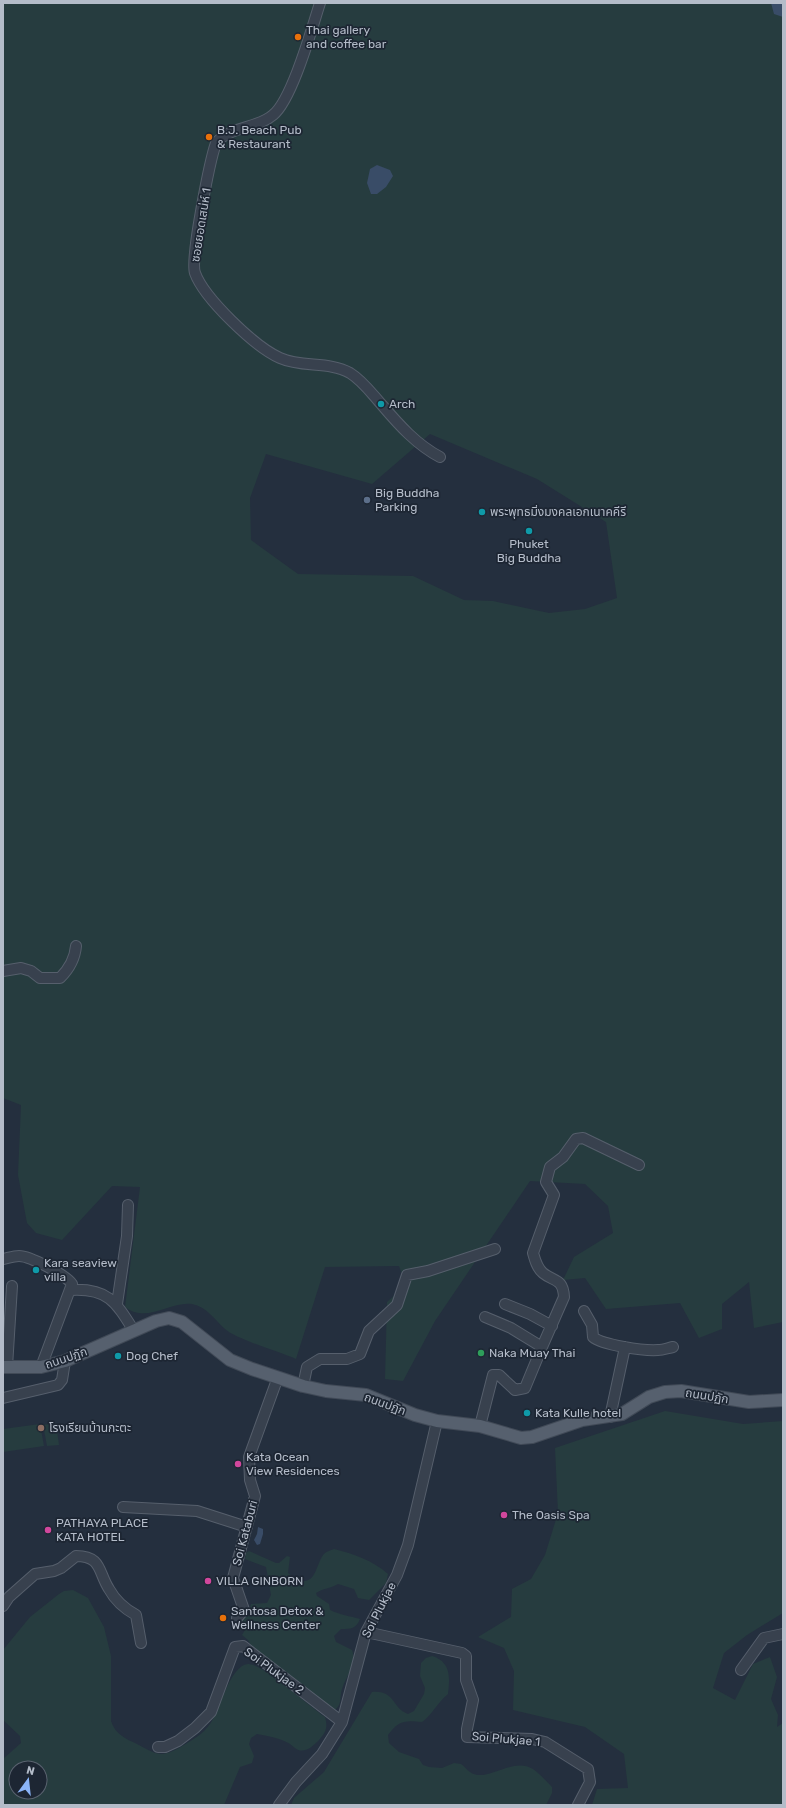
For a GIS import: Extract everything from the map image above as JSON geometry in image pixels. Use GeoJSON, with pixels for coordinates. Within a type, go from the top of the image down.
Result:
{"type":"FeatureCollection","features":[{"type":"Feature","properties":{"kind":"main road","name":"ถนนปฏัก"},"geometry":{"type":"LineString","coordinates":[[5,1367],[41,1367],[65,1361],[134,1331],[169,1318],[182,1322],[230,1360],[278,1378],[326,1391],[366,1395],[415,1415],[437,1421],[480,1426],[521,1438],[532,1437],[582,1420],[622,1414],[649,1397],[665,1392],[681,1391],[749,1402],[783,1400]]}},
{"type":"Feature","properties":{"kind":"street","name":"ซอยยอดเสน่ห์ 1"},"geometry":{"type":"LineString","coordinates":[[320,3],[304,53],[286,98],[274,115],[222,135],[216,143],[213,150],[198,231],[194,261],[195,273],[203,287],[224,315],[252,339],[279,358],[296,363],[337,368],[349,372],[360,379],[396,421],[426,450],[440,457]]}},
{"type":"Feature","properties":{"kind":"street"},"geometry":{"type":"LineString","coordinates":[[3,971],[21,968],[31,971],[40,978],[60,978],[67,971],[75,954],[76,946]]}},
{"type":"Feature","properties":{"kind":"street"},"geometry":{"type":"LineString","coordinates":[[480,1426],[493,1375],[499,1375],[515,1390],[526,1388],[564,1297],[564,1288],[559,1282],[541,1272],[535,1262],[533,1253],[554,1195],[546,1182],[550,1167],[563,1156],[576,1139],[583,1138],[639,1165]]}},
{"type":"Feature","properties":{"kind":"street"},"geometry":{"type":"LineString","coordinates":[[117,1304],[128,1236],[128,1205]]}},
{"type":"Feature","properties":{"kind":"street"},"geometry":{"type":"LineString","coordinates":[[303,1386],[307,1368],[320,1359],[347,1359],[360,1354],[369,1331],[397,1305],[407,1275],[428,1271],[495,1249]]}},
{"type":"Feature","properties":{"kind":"street"},"geometry":{"type":"LineString","coordinates":[[3,1260],[20,1256],[37,1262],[68,1278],[72,1284],[41,1367]]}},
{"type":"Feature","properties":{"kind":"street"},"geometry":{"type":"LineString","coordinates":[[5,1367],[12,1286]]}},
{"type":"Feature","properties":{"kind":"street"},"geometry":{"type":"LineString","coordinates":[[71,1290],[88,1289],[109,1297],[117,1304],[134,1331]]}},
{"type":"Feature","properties":{"kind":"street"},"geometry":{"type":"LineString","coordinates":[[505,1304],[530,1314],[552,1326]]}},
{"type":"Feature","properties":{"kind":"street"},"geometry":{"type":"LineString","coordinates":[[584,1311],[592,1325],[593,1337],[597,1341],[625,1347],[658,1350],[674,1347]]}},
{"type":"Feature","properties":{"kind":"street"},"geometry":{"type":"LineString","coordinates":[[485,1317],[511,1328],[542,1347]]}},
{"type":"Feature","properties":{"kind":"street"},"geometry":{"type":"LineString","coordinates":[[610,1417],[625,1347]]}},
{"type":"Feature","properties":{"kind":"street"},"geometry":{"type":"LineString","coordinates":[[3,1398],[58,1385],[62,1380],[65,1361]]}},
{"type":"Feature","properties":{"kind":"street","name":"Soi Kataburi"},"geometry":{"type":"LineString","coordinates":[[237,1618],[244,1610],[233,1578],[255,1496],[250,1480],[249,1457],[278,1378]]}},
{"type":"Feature","properties":{"kind":"street","name":"Soi Plukjae"},"geometry":{"type":"LineString","coordinates":[[279,1805],[296,1782],[322,1754],[342,1722],[366,1632],[397,1575],[408,1545],[437,1421]]}},
{"type":"Feature","properties":{"kind":"street"},"geometry":{"type":"LineString","coordinates":[[123,1508],[197,1511],[247,1527]]}},
{"type":"Feature","properties":{"kind":"street"},"geometry":{"type":"LineString","coordinates":[[3,1606],[9,1597],[35,1574],[54,1571],[62,1568],[76,1556],[85,1556],[94,1560],[101,1570],[109,1589],[124,1608],[136,1615],[141,1643]]}},
{"type":"Feature","properties":{"kind":"street","name":"Soi Plukjae 1"},"geometry":{"type":"LineString","coordinates":[[366,1632],[462,1653],[466,1656],[466,1680],[473,1700],[467,1729],[468,1737],[532,1739],[545,1742],[588,1769],[590,1782],[578,1805]]}},
{"type":"Feature","properties":{"kind":"street"},"geometry":{"type":"LineString","coordinates":[[741,1670],[764,1638],[783,1634]]}},
{"type":"Feature","properties":{"kind":"street","name":"Soi Plukjae 2"},"geometry":{"type":"LineString","coordinates":[[158,1746],[165,1747],[178,1742],[211,1712],[235,1647],[239,1646],[243,1646],[342,1722]]}},
{"type":"Feature","properties":{"kind":"green space"},"geometry":{"type":"Polygon","coordinates":[[[3,3],[783,3],[783,1322],[754,1328],[749,1282],[722,1304],[722,1329],[699,1338],[680,1303],[606,1309],[585,1278],[563,1280],[574,1257],[613,1233],[608,1206],[585,1184],[530,1181],[435,1321],[403,1381],[385,1379],[387,1302],[406,1285],[399,1266],[325,1267],[296,1359],[238,1337],[225,1329],[202,1308],[192,1304],[184,1304],[150,1313],[133,1312],[125,1307],[140,1187],[112,1186],[62,1240],[36,1233],[27,1223],[18,1175],[21,1105],[3,1098],[3,3]],[[430,434],[372,484],[266,454],[250,498],[251,540],[298,574],[413,576],[464,600],[493,601],[549,613],[585,609],[617,598],[606,522],[537,479],[430,434]]]}},
{"type":"Feature","properties":{"kind":"green space"},"geometry":{"type":"Polygon","coordinates":[[[665,1411],[743,1424],[783,1421],[783,1613],[747,1635],[724,1653],[713,1688],[735,1700],[753,1664],[770,1657],[777,1677],[771,1699],[778,1715],[777,1727],[783,1723],[783,1805],[592,1805],[597,1789],[628,1788],[624,1754],[585,1727],[513,1710],[514,1671],[504,1648],[478,1637],[511,1617],[512,1589],[531,1579],[545,1555],[558,1513],[555,1448],[665,1411]]]}},
{"type":"Feature","properties":{"kind":"green space"},"geometry":{"type":"Polygon","coordinates":[[[56,1423],[59,1445],[47,1446],[43,1425],[56,1423]]]}},
{"type":"Feature","properties":{"kind":"green space"},"geometry":{"type":"Polygon","coordinates":[[[40,1424],[44,1446],[3,1452],[3,1429],[40,1424]]]}},
{"type":"Feature","properties":{"kind":"green space"},"geometry":{"type":"Polygon","coordinates":[[[334,1549],[362,1558],[376,1565],[388,1574],[386,1583],[369,1600],[358,1598],[354,1589],[338,1584],[316,1593],[317,1596],[329,1604],[330,1610],[360,1619],[355,1627],[341,1629],[334,1636],[336,1642],[352,1650],[354,1660],[342,1689],[339,1704],[333,1711],[256,1655],[248,1640],[242,1635],[245,1630],[243,1627],[232,1624],[232,1617],[249,1611],[251,1604],[267,1603],[271,1595],[266,1567],[245,1559],[246,1553],[249,1551],[276,1563],[279,1563],[287,1556],[290,1557],[288,1573],[296,1579],[305,1581],[312,1577],[322,1556],[328,1551],[334,1549]]]}},
{"type":"Feature","properties":{"kind":"green space"},"geometry":{"type":"Polygon","coordinates":[[[73,1590],[88,1598],[104,1627],[111,1656],[111,1721],[121,1736],[160,1754],[165,1754],[177,1749],[191,1741],[207,1728],[214,1718],[230,1680],[235,1672],[248,1664],[255,1666],[275,1678],[325,1717],[325,1732],[314,1745],[302,1751],[282,1740],[257,1734],[251,1738],[249,1744],[254,1756],[252,1763],[240,1767],[224,1805],[3,1805],[3,1759],[21,1743],[20,1736],[3,1720],[3,1650],[30,1617],[64,1591],[73,1590]]]}},
{"type":"Feature","properties":{"kind":"green space"},"geometry":{"type":"Polygon","coordinates":[[[432,1656],[443,1662],[446,1666],[449,1676],[448,1694],[422,1722],[410,1721],[398,1724],[388,1735],[389,1743],[399,1752],[419,1759],[423,1765],[429,1767],[442,1768],[454,1763],[461,1764],[476,1775],[484,1775],[508,1767],[517,1766],[525,1766],[533,1769],[552,1787],[552,1793],[546,1805],[291,1805],[294,1798],[324,1772],[372,1692],[386,1694],[403,1712],[408,1714],[414,1711],[424,1694],[425,1688],[420,1676],[421,1663],[426,1658],[432,1656]]]}},
{"type":"Feature","properties":{"kind":"water"},"geometry":{"type":"Polygon","coordinates":[[[771,3],[783,3],[783,17],[774,14],[771,3]]]}},
{"type":"Feature","properties":{"kind":"water"},"geometry":{"type":"Polygon","coordinates":[[[377,165],[390,170],[393,176],[386,187],[377,194],[371,194],[367,183],[370,169],[377,165]]]}},
{"type":"Feature","properties":{"kind":"water"},"geometry":{"type":"Polygon","coordinates":[[[258,1527],[263,1529],[263,1534],[260,1544],[257,1545],[254,1540],[258,1527]]]}},
{"type":"Feature","properties":{"kind":"place","name":"Thai gallery and coffee bar"},"geometry":{"type":"Point","coordinates":[298,37]}},
{"type":"Feature","properties":{"kind":"place","name":"B.J. Beach Pub & Restaurant"},"geometry":{"type":"Point","coordinates":[209,137]}},
{"type":"Feature","properties":{"kind":"place","name":"Arch"},"geometry":{"type":"Point","coordinates":[381,404]}},
{"type":"Feature","properties":{"kind":"place","name":"Big Buddha Parking"},"geometry":{"type":"Point","coordinates":[367,500]}},
{"type":"Feature","properties":{"kind":"place","name":"พระพุทธมิ่งมงคลเอกเนาคคีรี"},"geometry":{"type":"Point","coordinates":[482,512]}},
{"type":"Feature","properties":{"kind":"place","name":"Phuket Big Buddha"},"geometry":{"type":"Point","coordinates":[529,531]}},
{"type":"Feature","properties":{"kind":"place","name":"Kara seaview villa"},"geometry":{"type":"Point","coordinates":[36,1270]}},
{"type":"Feature","properties":{"kind":"place","name":"Naka Muay Thai"},"geometry":{"type":"Point","coordinates":[481,1353]}},
{"type":"Feature","properties":{"kind":"place","name":"Dog Chef"},"geometry":{"type":"Point","coordinates":[118,1356]}},
{"type":"Feature","properties":{"kind":"place","name":"Kata Kulle hotel"},"geometry":{"type":"Point","coordinates":[527,1413]}},
{"type":"Feature","properties":{"kind":"place","name":"โรงเรียนบ้านกะตะ"},"geometry":{"type":"Point","coordinates":[41,1428]}},
{"type":"Feature","properties":{"kind":"place","name":"Kata Ocean View Residences"},"geometry":{"type":"Point","coordinates":[238,1464]}},
{"type":"Feature","properties":{"kind":"place","name":"The Oasis Spa"},"geometry":{"type":"Point","coordinates":[504,1515]}},
{"type":"Feature","properties":{"kind":"place","name":"PATHAYA PLACE KATA HOTEL"},"geometry":{"type":"Point","coordinates":[48,1530]}},
{"type":"Feature","properties":{"kind":"place","name":"VILLA GINBORN"},"geometry":{"type":"Point","coordinates":[208,1581]}},
{"type":"Feature","properties":{"kind":"place","name":"Santosa Detox & Wellness Center"},"geometry":{"type":"Point","coordinates":[223,1618]}}]}
